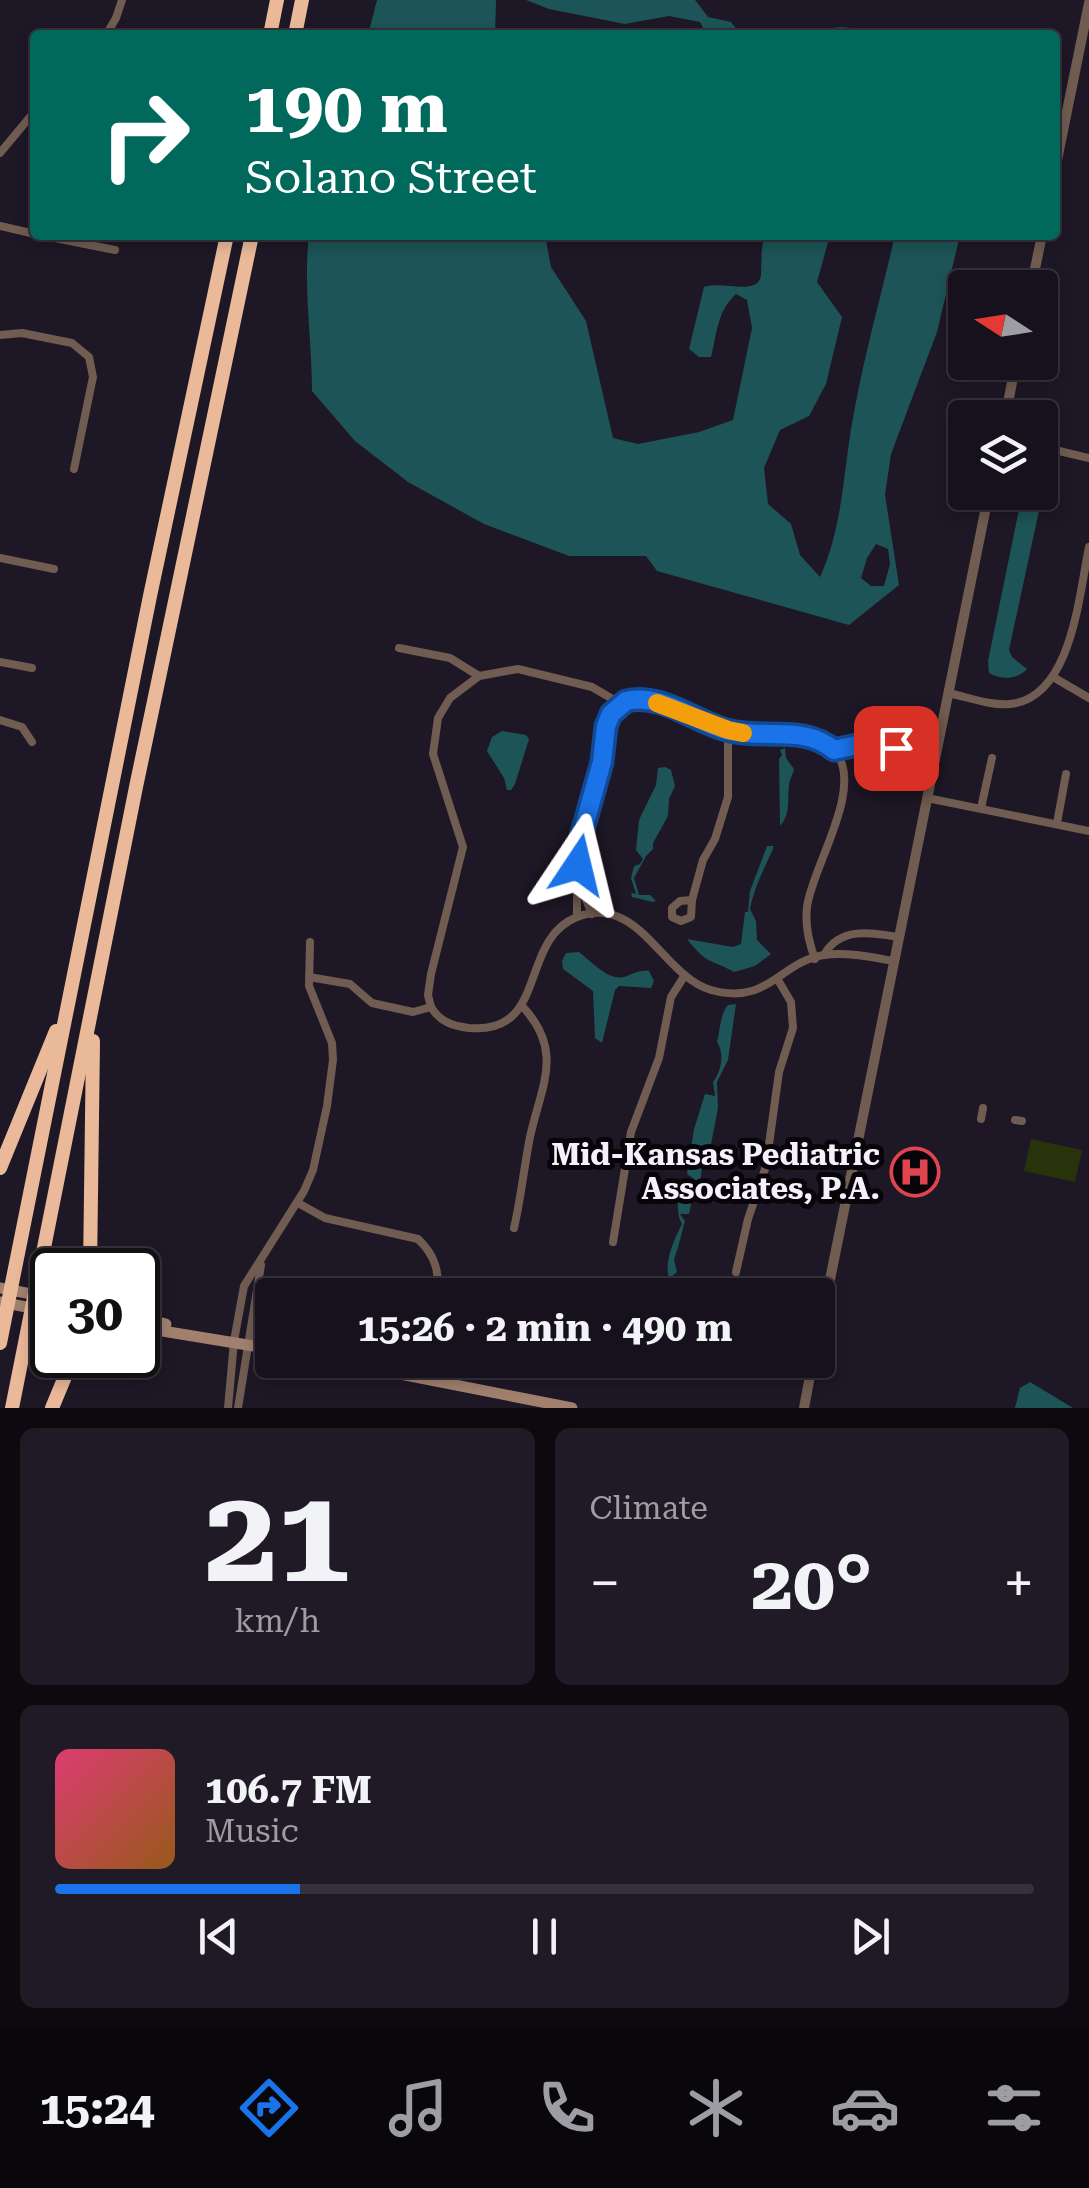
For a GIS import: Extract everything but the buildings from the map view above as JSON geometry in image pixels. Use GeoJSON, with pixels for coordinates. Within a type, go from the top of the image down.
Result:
{"type":"FeatureCollection","features":[{"type":"Feature","properties":{"kind":"highway"},"geometry":{"type":"LineString","coordinates":[[271,30],[277,0]]}},
{"type":"Feature","properties":{"kind":"highway"},"geometry":{"type":"LineString","coordinates":[[296,30],[302,0]]}},
{"type":"Feature","properties":{"kind":"highway"},"geometry":{"type":"LineString","coordinates":[[2,1336],[226,240]]}},
{"type":"Feature","properties":{"kind":"highway"},"geometry":{"type":"LineString","coordinates":[[12,1408],[251,240]]}},
{"type":"Feature","properties":{"kind":"highway"},"geometry":{"type":"LineString","coordinates":[[0,1168],[57,1026],[86,914]]}},
{"type":"Feature","properties":{"kind":"highway"},"geometry":{"type":"LineString","coordinates":[[90,1248],[92,1053],[104,946]]}},
{"type":"Feature","properties":{"kind":"highway"},"geometry":{"type":"LineString","coordinates":[[52,1408],[64,1378]]}},
{"type":"Feature","properties":{"kind":"main road"},"geometry":{"type":"LineString","coordinates":[[0,1288],[30,1294]]}},
{"type":"Feature","properties":{"kind":"main road"},"geometry":{"type":"LineString","coordinates":[[0,1302],[30,1308]]}},
{"type":"Feature","properties":{"kind":"main road"},"geometry":{"type":"LineString","coordinates":[[160,1322],[255,1345]]}},
{"type":"Feature","properties":{"kind":"main road"},"geometry":{"type":"LineString","coordinates":[[160,1330],[240,1342]]}},
{"type":"Feature","properties":{"kind":"main road"},"geometry":{"type":"LineString","coordinates":[[418,1378],[572,1408]]}},
{"type":"Feature","properties":{"kind":"street"},"geometry":{"type":"LineString","coordinates":[[108,30],[122,0]]}},
{"type":"Feature","properties":{"kind":"street"},"geometry":{"type":"LineString","coordinates":[[1060,145],[1089,3]]}},
{"type":"Feature","properties":{"kind":"street"},"geometry":{"type":"LineString","coordinates":[[0,153],[30,117]]}},
{"type":"Feature","properties":{"kind":"street"},"geometry":{"type":"LineString","coordinates":[[26,121],[30,124]]}},
{"type":"Feature","properties":{"kind":"street"},"geometry":{"type":"LineString","coordinates":[[0,226],[30,232]]}},
{"type":"Feature","properties":{"kind":"street"},"geometry":{"type":"LineString","coordinates":[[67,240],[116,250]]}},
{"type":"Feature","properties":{"kind":"street"},"geometry":{"type":"LineString","coordinates":[[1035,270],[1041,240]]}},
{"type":"Feature","properties":{"kind":"street"},"geometry":{"type":"LineString","coordinates":[[0,335],[22,333],[72,343],[89,357],[94,378],[74,470]]}},
{"type":"Feature","properties":{"kind":"street"},"geometry":{"type":"LineString","coordinates":[[1058,451],[1089,458]]}},
{"type":"Feature","properties":{"kind":"street"},"geometry":{"type":"LineString","coordinates":[[831,1278],[872,1090],[893,961],[985,510]]}},
{"type":"Feature","properties":{"kind":"street"},"geometry":{"type":"LineString","coordinates":[[948,692],[1011,704],[1032,697],[1053,677],[1067,646],[1086,578],[1089,546]]}},
{"type":"Feature","properties":{"kind":"street"},"geometry":{"type":"LineString","coordinates":[[0,558],[54,569]]}},
{"type":"Feature","properties":{"kind":"street"},"geometry":{"type":"LineString","coordinates":[[399,648],[450,658],[478,676]]}},
{"type":"Feature","properties":{"kind":"street"},"geometry":{"type":"LineString","coordinates":[[0,662],[32,668]]}},
{"type":"Feature","properties":{"kind":"street"},"geometry":{"type":"LineString","coordinates":[[621,704],[592,687],[518,669],[478,676],[450,698],[438,718],[433,741],[434,766],[463,847],[428,995],[431,1007],[442,1020],[478,1028],[504,1022],[530,993],[551,935],[577,917],[592,914],[638,927],[685,975],[700,986],[728,994],[748,993],[778,980],[854,933],[898,937]]}},
{"type":"Feature","properties":{"kind":"street"},"geometry":{"type":"LineString","coordinates":[[1053,677],[1089,698]]}},
{"type":"Feature","properties":{"kind":"street"},"geometry":{"type":"LineString","coordinates":[[592,914],[581,888],[578,865],[580,840],[598,781],[606,726],[621,704],[633,699],[649,700],[728,730],[808,734],[834,750],[842,766],[843,782],[831,841],[807,903],[809,942],[822,954],[893,961]]}},
{"type":"Feature","properties":{"kind":"street"},"geometry":{"type":"LineString","coordinates":[[0,720],[22,727],[32,742]]}},
{"type":"Feature","properties":{"kind":"street"},"geometry":{"type":"LineString","coordinates":[[692,900],[728,797],[728,730]]}},
{"type":"Feature","properties":{"kind":"street"},"geometry":{"type":"LineString","coordinates":[[834,750],[866,743],[896,748]]}},
{"type":"Feature","properties":{"kind":"street"},"geometry":{"type":"LineString","coordinates":[[981,808],[992,758]]}},
{"type":"Feature","properties":{"kind":"street"},"geometry":{"type":"LineString","coordinates":[[1057,824],[1066,774]]}},
{"type":"Feature","properties":{"kind":"street"},"geometry":{"type":"LineString","coordinates":[[926,798],[1089,831]]}},
{"type":"Feature","properties":{"kind":"street"},"geometry":{"type":"LineString","coordinates":[[577,917],[576,893],[581,888]]}},
{"type":"Feature","properties":{"kind":"street"},"geometry":{"type":"LineString","coordinates":[[810,932],[822,954]]}},
{"type":"Feature","properties":{"kind":"street"},"geometry":{"type":"LineString","coordinates":[[238,1408],[244,1286],[298,1203],[313,1170],[334,1060],[330,1034],[309,976],[310,942]]}},
{"type":"Feature","properties":{"kind":"street"},"geometry":{"type":"LineString","coordinates":[[614,1242],[631,1132],[659,1058],[672,997],[685,975]]}},
{"type":"Feature","properties":{"kind":"street"},"geometry":{"type":"LineString","coordinates":[[309,976],[350,984],[372,1003],[412,1012],[431,1007]]}},
{"type":"Feature","properties":{"kind":"street"},"geometry":{"type":"LineString","coordinates":[[736,1272],[748,1218],[766,1166],[779,1072],[793,1028],[791,1002],[778,980]]}},
{"type":"Feature","properties":{"kind":"street"},"geometry":{"type":"LineString","coordinates":[[514,1228],[531,1131],[547,1081],[542,1035],[522,1006]]}},
{"type":"Feature","properties":{"kind":"street"},"geometry":{"type":"LineString","coordinates":[[981,1119],[983,1108]]}},
{"type":"Feature","properties":{"kind":"street"},"geometry":{"type":"LineString","coordinates":[[298,1203],[325,1218],[418,1239],[432,1258],[439,1278]]}},
{"type":"Feature","properties":{"kind":"street"},"geometry":{"type":"LineString","coordinates":[[228,1408],[240,1342]]}},
{"type":"Feature","properties":{"kind":"street"},"geometry":{"type":"LineString","coordinates":[[804,1408],[810,1378]]}},
{"type":"Feature","properties":{"kind":"shaded area"},"geometry":{"type":"Polygon","coordinates":[[[377,0],[496,0],[495,30],[369,30],[377,0]]]}},
{"type":"Feature","properties":{"kind":"shaded area"},"geometry":{"type":"Polygon","coordinates":[[[526,0],[695,0],[708,17],[731,22],[737,30],[704,30],[700,22],[669,16],[625,24],[549,9],[526,0]]]}},
{"type":"Feature","properties":{"kind":"shaded area"},"geometry":{"type":"Polygon","coordinates":[[[841,27],[870,30],[815,30],[841,27]]]}},
{"type":"Feature","properties":{"kind":"shaded area"},"geometry":{"type":"Polygon","coordinates":[[[308,240],[546,240],[551,267],[586,321],[613,438],[638,444],[699,432],[733,420],[752,328],[747,300],[736,294],[719,323],[711,357],[699,357],[689,349],[704,287],[747,287],[759,282],[764,240],[829,240],[817,282],[842,317],[826,384],[809,416],[780,430],[764,468],[768,504],[791,524],[800,555],[820,577],[838,519],[857,395],[894,240],[959,240],[952,270],[948,270],[937,332],[891,454],[885,495],[899,585],[849,625],[657,571],[646,556],[569,556],[484,524],[408,482],[355,441],[312,391],[308,240]],[[876,544],[861,578],[871,586],[884,586],[890,564],[888,549],[876,544]]]}},
{"type":"Feature","properties":{"kind":"shaded area"},"geometry":{"type":"Polygon","coordinates":[[[1019,510],[1039,510],[1009,650],[1027,669],[1004,678],[989,673],[988,661],[1019,510]]]}},
{"type":"Feature","properties":{"kind":"shaded area"},"geometry":{"type":"Polygon","coordinates":[[[502,731],[529,739],[511,790],[507,790],[487,751],[492,737],[502,731]]]}},
{"type":"Feature","properties":{"kind":"shaded area"},"geometry":{"type":"Polygon","coordinates":[[[785,748],[786,758],[794,769],[787,812],[780,826],[779,759],[780,750],[785,748]]]}},
{"type":"Feature","properties":{"kind":"shaded area"},"geometry":{"type":"Polygon","coordinates":[[[658,768],[671,770],[675,786],[668,816],[634,878],[639,895],[650,895],[656,901],[653,902],[632,897],[631,893],[636,894],[631,878],[634,866],[643,859],[636,850],[639,820],[656,785],[658,768]]]}},
{"type":"Feature","properties":{"kind":"shaded area"},"geometry":{"type":"Polygon","coordinates":[[[767,846],[773,849],[750,909],[756,921],[757,940],[771,954],[755,966],[734,972],[705,957],[687,939],[733,947],[741,944],[750,891],[767,846]]]}},
{"type":"Feature","properties":{"kind":"shaded area"},"geometry":{"type":"Polygon","coordinates":[[[579,952],[612,976],[649,971],[654,981],[651,988],[619,986],[615,990],[602,1043],[595,1038],[593,991],[563,969],[566,953],[579,952]]]}},
{"type":"Feature","properties":{"kind":"shaded area"},"geometry":{"type":"Polygon","coordinates":[[[736,1004],[728,1060],[717,1082],[718,1108],[708,1160],[702,1167],[689,1214],[680,1214],[685,1221],[674,1259],[677,1272],[669,1278],[669,1258],[682,1224],[678,1211],[679,1195],[697,1181],[687,1174],[694,1129],[705,1094],[715,1096],[713,1082],[721,1063],[717,1042],[728,1005],[736,1004]]]}},
{"type":"Feature","properties":{"kind":"shaded area"},"geometry":{"type":"Polygon","coordinates":[[[1031,1139],[1082,1150],[1075,1182],[1024,1171],[1031,1139]]]}},
{"type":"Feature","properties":{"kind":"shaded area"},"geometry":{"type":"Polygon","coordinates":[[[1030,1382],[1073,1408],[1015,1408],[1020,1388],[1030,1382]]]}},
{"type":"Feature","properties":{"kind":"slow traffic"},"geometry":{"type":"LineString","coordinates":[[657,703],[743,733]]}},
{"type":"Feature","properties":{"kind":"place","name":"Mid-Kansas Pediatric Associates, P.A."},"geometry":{"type":"Point","coordinates":[915,1172]}},
{"type":"Feature","properties":{"kind":"route"},"geometry":{"type":"LineString","coordinates":[[578,865],[580,840],[602,762],[606,726],[611,714],[626,701],[649,700],[728,730],[808,734],[834,750],[866,743],[896,748]]}}]}
